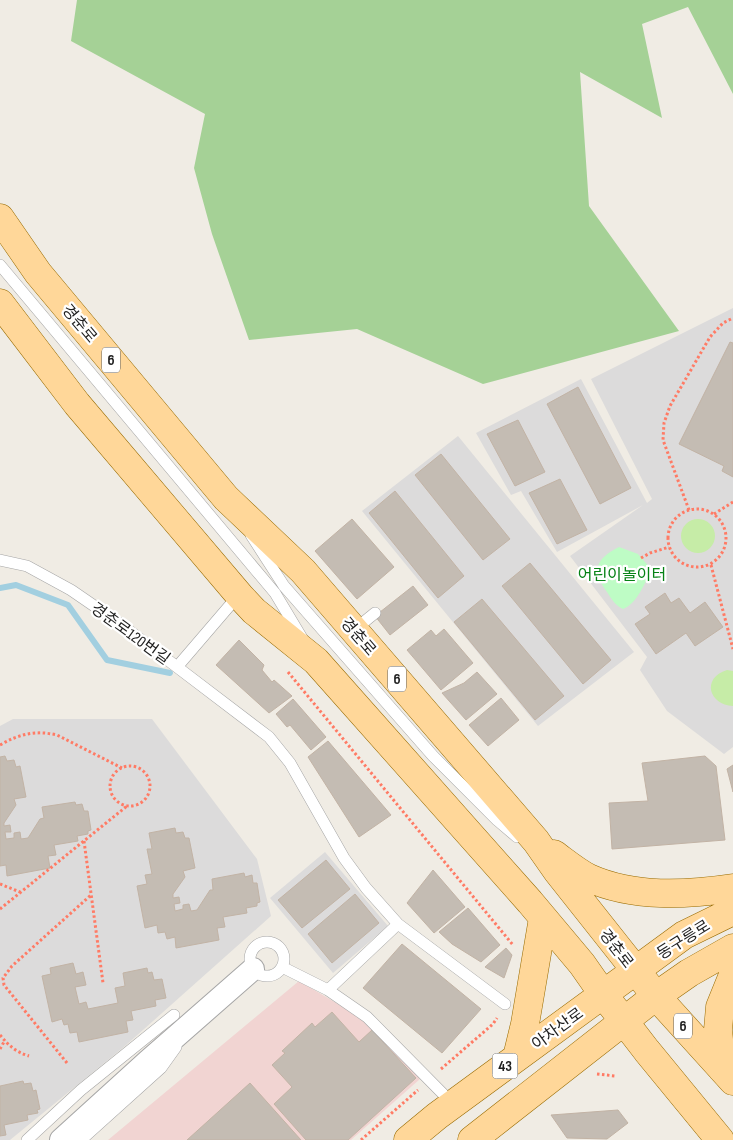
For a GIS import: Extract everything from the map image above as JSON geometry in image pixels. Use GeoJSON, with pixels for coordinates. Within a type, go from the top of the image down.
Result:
{"type":"FeatureCollection","features":[{"type":"Feature","properties":{"kind":"main road","name":"경춘로"},"geometry":{"type":"LineString","coordinates":[[0,218],[38,273],[226,498],[303,571],[536,841],[556,871],[656,996],[728,1075]]}},
{"type":"Feature","properties":{"kind":"main road"},"geometry":{"type":"LineString","coordinates":[[0,303],[77,404],[240,596],[254,611],[316,661],[543,918],[582,964],[624,1022],[720,1140]]}},
{"type":"Feature","properties":{"kind":"main road"},"geometry":{"type":"LineString","coordinates":[[536,841],[588,878],[617,887],[672,894],[698,894],[733,888]]}},
{"type":"Feature","properties":{"kind":"main road","name":"동구릉로"},"geometry":{"type":"LineString","coordinates":[[635,970],[684,935],[733,911]]}},
{"type":"Feature","properties":{"kind":"main road"},"geometry":{"type":"LineString","coordinates":[[517,1057],[525,1024],[543,918]]}},
{"type":"Feature","properties":{"kind":"main road","name":"동구릉로"},"geometry":{"type":"LineString","coordinates":[[656,996],[689,973],[733,948]]}},
{"type":"Feature","properties":{"kind":"main road","name":"아차산로"},"geometry":{"type":"LineString","coordinates":[[408,1140],[453,1104],[635,970]]}},
{"type":"Feature","properties":{"kind":"main road"},"geometry":{"type":"LineString","coordinates":[[728,1075],[718,1030],[720,1007],[733,974]]}},
{"type":"Feature","properties":{"kind":"main road","name":"43"},"geometry":{"type":"LineString","coordinates":[[472,1140],[656,996]]}},
{"type":"Feature","properties":{"kind":"street"},"geometry":{"type":"LineString","coordinates":[[61,1140],[148,1061],[184,1019],[253,969]]}},
{"type":"Feature","properties":{"kind":"lane"},"geometry":{"type":"LineString","coordinates":[[0,265],[275,593],[316,661]]}},
{"type":"Feature","properties":{"kind":"lane"},"geometry":{"type":"LineString","coordinates":[[226,498],[284,586],[433,756],[497,820],[556,871]]}},
{"type":"Feature","properties":{"kind":"lane","name":"경춘로120번길"},"geometry":{"type":"LineString","coordinates":[[0,560],[27,566],[71,590],[178,667],[231,604],[240,596]]}},
{"type":"Feature","properties":{"kind":"lane"},"geometry":{"type":"LineString","coordinates":[[354,630],[375,613]]}},
{"type":"Feature","properties":{"kind":"lane"},"geometry":{"type":"LineString","coordinates":[[178,667],[269,737],[279,748],[290,763],[344,858],[366,888],[398,924],[505,1004]]}},
{"type":"Feature","properties":{"kind":"lane"},"geometry":{"type":"LineString","coordinates":[[328,990],[398,924]]}},
{"type":"Feature","properties":{"kind":"lane"},"geometry":{"type":"LineString","coordinates":[[262,942],[273,943],[281,950],[284,961],[282,967],[279,971],[268,976],[257,973],[253,969],[250,959],[253,949],[262,942]]}},
{"type":"Feature","properties":{"kind":"lane"},"geometry":{"type":"LineString","coordinates":[[282,967],[328,990],[367,1017],[453,1104]]}},
{"type":"Feature","properties":{"kind":"lane"},"geometry":{"type":"LineString","coordinates":[[27,1140],[81,1090],[184,1019]]}},
{"type":"Feature","properties":{"kind":"lane"},"geometry":{"type":"LineString","coordinates":[[81,1140],[161,1068],[184,1019]]}},
{"type":"Feature","properties":{"kind":"path"},"geometry":{"type":"LineString","coordinates":[[689,510],[663,440],[664,423],[670,406],[710,336],[723,323],[733,318]]}},
{"type":"Feature","properties":{"kind":"path"},"geometry":{"type":"LineString","coordinates":[[714,514],[733,502]]}},
{"type":"Feature","properties":{"kind":"path"},"geometry":{"type":"LineString","coordinates":[[689,510],[705,510],[714,514],[726,530],[727,540],[719,559],[711,565],[702,568],[692,568],[683,564],[676,558],[669,547],[668,532],[671,523],[677,516],[689,510]]}},
{"type":"Feature","properties":{"kind":"path"},"geometry":{"type":"LineString","coordinates":[[641,558],[669,547]]}},
{"type":"Feature","properties":{"kind":"path"},"geometry":{"type":"LineString","coordinates":[[711,565],[733,649]]}},
{"type":"Feature","properties":{"kind":"path"},"geometry":{"type":"LineString","coordinates":[[0,745],[24,733],[46,732],[57,735],[122,768],[135,767],[141,770],[146,775],[149,787],[148,794],[139,803],[127,806],[0,909]]}},
{"type":"Feature","properties":{"kind":"path"},"geometry":{"type":"LineString","coordinates":[[122,768],[113,776],[110,788],[116,800],[127,806]]}},
{"type":"Feature","properties":{"kind":"path"},"geometry":{"type":"LineString","coordinates":[[84,841],[103,982]]}},
{"type":"Feature","properties":{"kind":"path"},"geometry":{"type":"LineString","coordinates":[[0,884],[20,892]]}},
{"type":"Feature","properties":{"kind":"path"},"geometry":{"type":"LineString","coordinates":[[67,1063],[4,985],[3,978],[12,966],[91,895]]}},
{"type":"Feature","properties":{"kind":"path"},"geometry":{"type":"LineString","coordinates":[[361,1140],[493,1024],[505,1004]]}},
{"type":"Feature","properties":{"kind":"path"},"geometry":{"type":"LineString","coordinates":[[0,1035],[18,1052],[29,1056]]}},
{"type":"Feature","properties":{"kind":"path"},"geometry":{"type":"LineString","coordinates":[[0,1049],[5,1040]]}},
{"type":"Feature","properties":{"kind":"path"},"geometry":{"type":"LineString","coordinates":[[590,1075],[615,1076]]}},
{"type":"Feature","properties":{"kind":"shaded area"},"geometry":{"type":"Polygon","coordinates":[[[733,308],[733,747],[724,754],[667,711],[640,670],[647,657],[570,556],[643,505],[557,552],[521,491],[511,495],[476,433],[581,379],[647,503],[652,499],[591,379],[733,308]]]}},
{"type":"Feature","properties":{"kind":"shaded area"},"geometry":{"type":"Polygon","coordinates":[[[458,436],[634,652],[538,726],[362,511],[458,436]]]}},
{"type":"Feature","properties":{"kind":"shaded area"},"geometry":{"type":"Polygon","coordinates":[[[13,719],[152,719],[257,859],[271,916],[125,1046],[10,1140],[0,1140],[0,726],[13,719]]]}},
{"type":"Feature","properties":{"kind":"shaded area"},"geometry":{"type":"Polygon","coordinates":[[[325,852],[388,926],[333,973],[270,898],[325,852]]]}},
{"type":"Feature","properties":{"kind":"shaded area"},"geometry":{"type":"Polygon","coordinates":[[[299,981],[360,1017],[379,1033],[420,1079],[351,1140],[108,1140],[299,981]]]}},
{"type":"Feature","properties":{"kind":"green space"},"geometry":{"type":"Polygon","coordinates":[[[77,0],[733,0],[733,94],[688,7],[642,24],[662,118],[580,72],[589,206],[679,331],[483,384],[357,329],[249,340],[212,234],[194,168],[205,114],[71,41],[77,0]]]}},
{"type":"Feature","properties":{"kind":"green space"},"geometry":{"type":"Polygon","coordinates":[[[698,519],[710,524],[715,536],[710,548],[698,553],[686,548],[681,536],[686,524],[698,519]]]}},
{"type":"Feature","properties":{"kind":"green space","name":"어린이놀이터"},"geometry":{"type":"Polygon","coordinates":[[[619,547],[638,554],[652,570],[637,597],[623,609],[610,597],[602,585],[597,572],[600,561],[619,547]]]}},
{"type":"Feature","properties":{"kind":"green space"},"geometry":{"type":"Polygon","coordinates":[[[727,670],[733,671],[733,706],[718,701],[711,691],[714,679],[727,670]]]}},
{"type":"Feature","properties":{"kind":"building"},"geometry":{"type":"Polygon","coordinates":[[[730,342],[733,343],[733,477],[722,471],[724,466],[679,444],[730,342]]]}},
{"type":"Feature","properties":{"kind":"building"},"geometry":{"type":"Polygon","coordinates":[[[578,387],[631,488],[600,504],[547,404],[578,387]]]}},
{"type":"Feature","properties":{"kind":"building"},"geometry":{"type":"Polygon","coordinates":[[[518,420],[545,472],[515,486],[487,434],[518,420]]]}},
{"type":"Feature","properties":{"kind":"building"},"geometry":{"type":"Polygon","coordinates":[[[441,454],[510,539],[483,560],[415,475],[441,454]]]}},
{"type":"Feature","properties":{"kind":"building"},"geometry":{"type":"Polygon","coordinates":[[[560,479],[587,530],[557,544],[529,493],[560,479]]]}},
{"type":"Feature","properties":{"kind":"building"},"geometry":{"type":"Polygon","coordinates":[[[395,491],[464,576],[438,598],[369,513],[395,491]]]}},
{"type":"Feature","properties":{"kind":"building"},"geometry":{"type":"Polygon","coordinates":[[[352,519],[394,567],[357,599],[315,551],[352,519]]]}},
{"type":"Feature","properties":{"kind":"building"},"geometry":{"type":"Polygon","coordinates":[[[530,563],[611,660],[583,684],[502,586],[530,563]]]}},
{"type":"Feature","properties":{"kind":"building"},"geometry":{"type":"Polygon","coordinates":[[[413,586],[428,605],[390,635],[375,616],[413,586]]]}},
{"type":"Feature","properties":{"kind":"building"},"geometry":{"type":"Polygon","coordinates":[[[665,593],[671,603],[679,598],[690,613],[705,602],[723,627],[695,646],[686,633],[656,654],[635,624],[650,614],[645,607],[665,593]]]}},
{"type":"Feature","properties":{"kind":"building"},"geometry":{"type":"Polygon","coordinates":[[[482,599],[564,696],[535,720],[454,622],[482,599]]]}},
{"type":"Feature","properties":{"kind":"building"},"geometry":{"type":"Polygon","coordinates":[[[444,629],[473,663],[441,690],[407,650],[431,630],[436,636],[444,629]]]}},
{"type":"Feature","properties":{"kind":"building"},"geometry":{"type":"Polygon","coordinates":[[[239,640],[264,665],[262,670],[272,682],[274,680],[292,696],[269,713],[216,665],[239,640]]]}},
{"type":"Feature","properties":{"kind":"building"},"geometry":{"type":"Polygon","coordinates":[[[477,672],[497,694],[466,720],[442,693],[464,683],[477,672]]]}},
{"type":"Feature","properties":{"kind":"building"},"geometry":{"type":"Polygon","coordinates":[[[501,698],[519,720],[488,746],[469,725],[501,698]]]}},
{"type":"Feature","properties":{"kind":"building"},"geometry":{"type":"Polygon","coordinates":[[[293,699],[326,737],[311,750],[290,725],[287,727],[276,714],[293,699]]]}},
{"type":"Feature","properties":{"kind":"building"},"geometry":{"type":"Polygon","coordinates":[[[328,741],[391,815],[359,837],[308,757],[328,741]]]}},
{"type":"Feature","properties":{"kind":"building"},"geometry":{"type":"Polygon","coordinates":[[[5,756],[7,761],[14,760],[16,767],[20,766],[26,797],[14,799],[16,805],[4,823],[4,826],[10,825],[11,832],[5,832],[6,839],[14,838],[14,833],[20,832],[21,839],[28,838],[40,819],[44,818],[42,807],[75,802],[76,805],[82,804],[84,811],[88,811],[91,830],[88,831],[88,834],[77,836],[78,841],[54,845],[56,855],[48,856],[50,868],[7,876],[6,865],[0,866],[0,757],[5,756]]]}},
{"type":"Feature","properties":{"kind":"building"},"geometry":{"type":"Polygon","coordinates":[[[705,756],[716,766],[725,840],[612,849],[609,803],[648,801],[642,763],[705,756]]]}},
{"type":"Feature","properties":{"kind":"building"},"geometry":{"type":"Polygon","coordinates":[[[733,765],[733,792],[727,769],[733,765]]]}},
{"type":"Feature","properties":{"kind":"building"},"geometry":{"type":"Polygon","coordinates":[[[175,828],[176,833],[183,832],[185,838],[189,838],[195,868],[183,871],[185,877],[173,894],[173,898],[179,897],[180,903],[174,904],[175,911],[183,909],[183,905],[189,904],[191,911],[197,910],[210,890],[213,890],[212,879],[244,873],[245,877],[252,875],[253,883],[257,883],[260,902],[257,903],[257,906],[246,908],[247,913],[223,917],[225,927],[217,928],[219,940],[176,948],[175,937],[167,939],[165,932],[158,933],[157,925],[145,928],[137,886],[147,884],[145,875],[152,874],[147,849],[152,849],[149,833],[175,828]]]}},
{"type":"Feature","properties":{"kind":"building"},"geometry":{"type":"Polygon","coordinates":[[[326,860],[350,889],[302,928],[278,900],[326,860]]]}},
{"type":"Feature","properties":{"kind":"building"},"geometry":{"type":"Polygon","coordinates":[[[433,870],[465,907],[434,933],[407,903],[433,870]]]}},
{"type":"Feature","properties":{"kind":"building"},"geometry":{"type":"Polygon","coordinates":[[[355,894],[379,923],[332,963],[308,934],[355,894]]]}},
{"type":"Feature","properties":{"kind":"building"},"geometry":{"type":"Polygon","coordinates":[[[468,908],[500,945],[481,962],[452,944],[439,932],[468,908]]]}},
{"type":"Feature","properties":{"kind":"building"},"geometry":{"type":"Polygon","coordinates":[[[402,944],[481,1009],[442,1053],[363,988],[402,944]]]}},
{"type":"Feature","properties":{"kind":"building"},"geometry":{"type":"Polygon","coordinates":[[[506,948],[512,955],[504,978],[485,967],[506,948]]]}},
{"type":"Feature","properties":{"kind":"building"},"geometry":{"type":"Polygon","coordinates":[[[73,963],[76,974],[83,972],[86,985],[75,987],[79,1004],[86,1002],[88,1009],[118,1003],[115,988],[125,986],[123,973],[147,968],[148,973],[152,972],[154,980],[162,979],[166,998],[155,1000],[156,1006],[131,1011],[133,1020],[126,1021],[128,1032],[79,1042],[77,1032],[70,1033],[68,1024],[64,1025],[62,1019],[52,1022],[42,976],[51,974],[50,968],[73,963]]]}},
{"type":"Feature","properties":{"kind":"building"},"geometry":{"type":"Polygon","coordinates":[[[332,1012],[359,1042],[372,1030],[416,1078],[348,1140],[306,1140],[274,1104],[292,1087],[272,1065],[285,1053],[282,1051],[312,1023],[315,1027],[332,1012]]]}},
{"type":"Feature","properties":{"kind":"building"},"geometry":{"type":"Polygon","coordinates":[[[23,1081],[24,1084],[31,1083],[33,1091],[36,1090],[40,1109],[37,1110],[38,1113],[27,1115],[28,1120],[4,1125],[6,1135],[0,1136],[0,1086],[23,1081]]]}},
{"type":"Feature","properties":{"kind":"building"},"geometry":{"type":"Polygon","coordinates":[[[250,1083],[301,1140],[187,1140],[250,1083]]]}},
{"type":"Feature","properties":{"kind":"building"},"geometry":{"type":"Polygon","coordinates":[[[618,1110],[628,1123],[607,1139],[567,1138],[551,1115],[618,1110]]]}},
{"type":"Feature","properties":{"kind":"waterway"},"geometry":{"type":"LineString","coordinates":[[0,588],[16,585],[68,605],[107,660],[170,673]]}}]}
